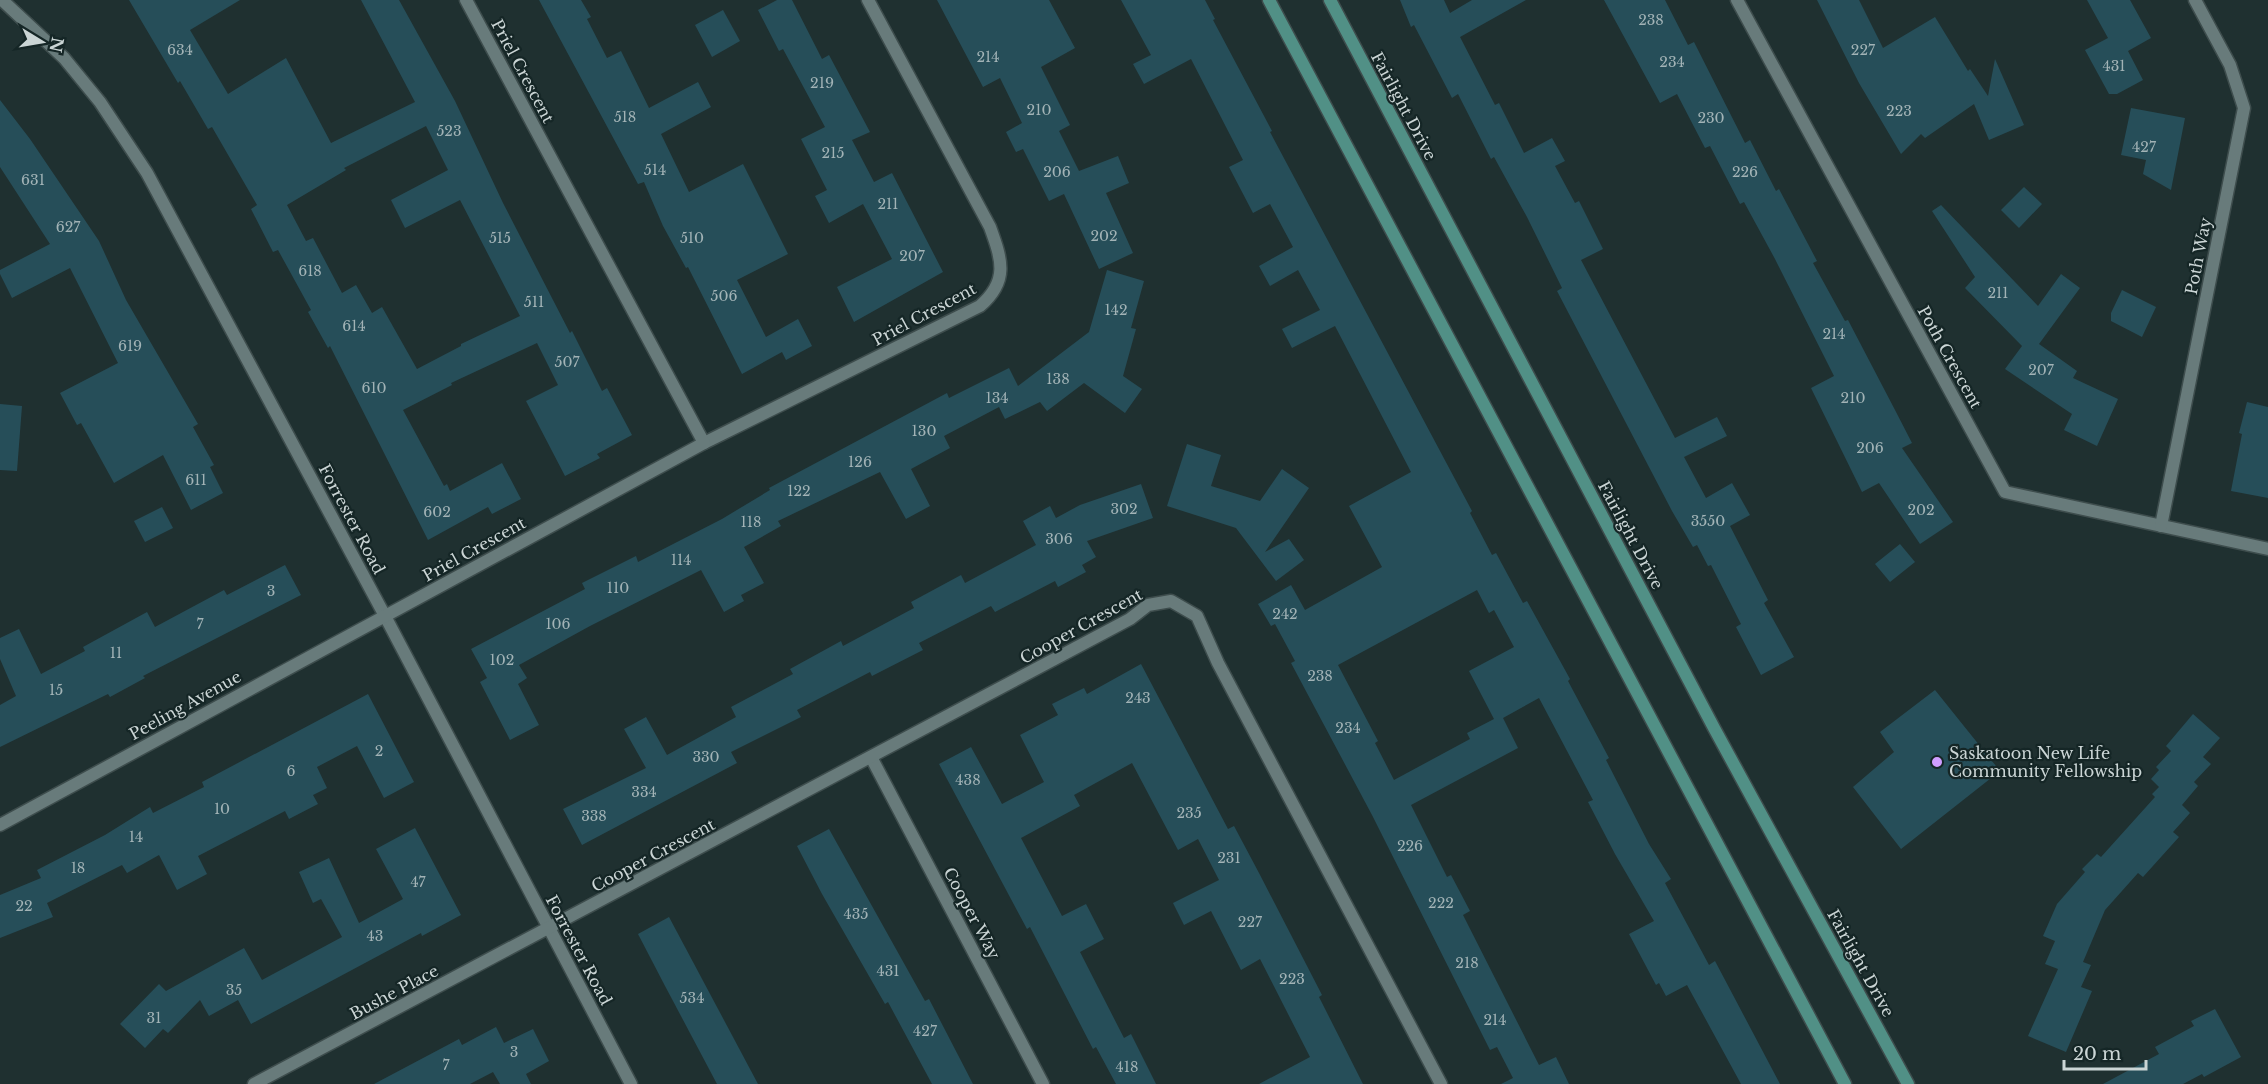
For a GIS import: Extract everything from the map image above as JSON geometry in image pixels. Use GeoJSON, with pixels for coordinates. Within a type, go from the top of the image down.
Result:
{"type":"FeatureCollection","features":[{"type":"Feature","properties":{"kind":"main road"},"geometry":{"type":"LineString","coordinates":[[1269,0],[1845,1084]]}},
{"type":"Feature","properties":{"kind":"main road","name":"Fairlight Drive"},"geometry":{"type":"LineString","coordinates":[[1330,0],[1714,728],[1908,1084]]}},
{"type":"Feature","properties":{"kind":"street","name":"Forrester Road"},"geometry":{"type":"LineString","coordinates":[[2,0],[64,58],[100,102],[147,172],[385,616],[631,1084]]}},
{"type":"Feature","properties":{"kind":"street","name":"Priel Crescent"},"geometry":{"type":"LineString","coordinates":[[466,0],[704,443]]}},
{"type":"Feature","properties":{"kind":"street","name":"Priel Crescent"},"geometry":{"type":"LineString","coordinates":[[385,616],[704,443],[980,306],[990,297],[997,285],[1002,260],[990,227],[868,0]]}},
{"type":"Feature","properties":{"kind":"street","name":"Poth Crescent"},"geometry":{"type":"LineString","coordinates":[[1737,0],[2005,492],[2268,549]]}},
{"type":"Feature","properties":{"kind":"street","name":"Poth Way"},"geometry":{"type":"LineString","coordinates":[[2161,526],[2244,108],[2230,65],[2196,0]]}},
{"type":"Feature","properties":{"kind":"street","name":"Cooper Crescent"},"geometry":{"type":"LineString","coordinates":[[548,928],[1130,619],[1148,605],[1171,601],[1197,616],[1218,663],[1441,1084]]}},
{"type":"Feature","properties":{"kind":"street","name":"Peeling Avenue"},"geometry":{"type":"LineString","coordinates":[[0,825],[385,616]]}},
{"type":"Feature","properties":{"kind":"street","name":"Cooper Way"},"geometry":{"type":"LineString","coordinates":[[871,758],[1043,1084]]}},
{"type":"Feature","properties":{"kind":"street","name":"Bushe Place"},"geometry":{"type":"LineString","coordinates":[[254,1084],[548,928]]}},
{"type":"Feature","properties":{"kind":"building"},"geometry":{"type":"Polygon","coordinates":[[[129,0],[240,0],[190,30],[228,94],[286,58],[331,143],[415,102],[361,0],[399,0],[455,101],[503,203],[570,333],[572,331],[602,391],[607,388],[632,435],[597,454],[600,458],[565,476],[526,401],[558,385],[537,343],[451,383],[452,385],[403,410],[444,486],[447,484],[450,491],[502,463],[521,499],[492,514],[488,507],[428,540],[330,346],[328,348],[308,312],[311,310],[278,250],[273,252],[251,209],[257,205],[212,127],[208,129],[180,81],[178,83],[129,0]],[[426,126],[344,168],[346,170],[287,205],[306,241],[313,238],[342,293],[356,285],[372,313],[382,307],[417,369],[461,344],[520,316],[460,200],[405,228],[391,200],[448,170],[426,126]]]}},
{"type":"Feature","properties":{"kind":"building"},"geometry":{"type":"Polygon","coordinates":[[[539,0],[581,0],[591,17],[587,19],[607,58],[621,51],[649,108],[698,82],[711,107],[661,134],[689,192],[743,164],[788,254],[737,280],[766,337],[798,319],[812,346],[786,360],[782,352],[742,374],[688,267],[686,268],[663,226],[644,182],[638,184],[539,0]]]}},
{"type":"Feature","properties":{"kind":"building"},"geometry":{"type":"Polygon","coordinates":[[[777,0],[792,0],[822,59],[829,55],[870,132],[852,140],[874,182],[892,173],[943,272],[854,322],[837,287],[892,259],[863,204],[829,223],[815,196],[827,190],[801,139],[825,127],[783,49],[779,51],[758,10],[777,0]]]}},
{"type":"Feature","properties":{"kind":"building"},"geometry":{"type":"Polygon","coordinates":[[[937,0],[1049,0],[1075,48],[1041,67],[1070,125],[1059,131],[1079,171],[1118,156],[1129,183],[1106,193],[1133,253],[1099,269],[1064,194],[1049,201],[1023,149],[1016,152],[1006,132],[1022,123],[1000,78],[983,87],[937,0]]]}},
{"type":"Feature","properties":{"kind":"building"},"geometry":{"type":"Polygon","coordinates":[[[1121,0],[1205,0],[1215,19],[1213,20],[1272,131],[1270,132],[1472,511],[1470,513],[1492,555],[1496,553],[1523,603],[1527,601],[1570,679],[1568,681],[1609,758],[1606,760],[1649,844],[1671,879],[1665,883],[1709,965],[1715,961],[1780,1084],[1741,1084],[1687,985],[1666,996],[1659,983],[1656,985],[1629,934],[1654,921],[1588,802],[1593,800],[1539,698],[1503,718],[1518,748],[1411,805],[1447,877],[1451,875],[1470,911],[1463,915],[1539,1065],[1556,1057],[1569,1084],[1501,1084],[1513,1078],[1497,1047],[1490,1050],[1372,815],[1291,663],[1295,661],[1275,624],[1271,626],[1258,604],[1291,585],[1305,610],[1382,567],[1349,506],[1411,472],[1335,326],[1292,348],[1282,329],[1320,310],[1298,270],[1270,286],[1259,266],[1293,247],[1270,204],[1253,213],[1229,167],[1243,160],[1191,59],[1144,84],[1133,64],[1151,55],[1121,0]],[[1477,590],[1338,665],[1378,741],[1375,743],[1394,780],[1470,739],[1467,733],[1494,719],[1469,671],[1514,647],[1494,610],[1489,613],[1477,590]]]}},
{"type":"Feature","properties":{"kind":"building"},"geometry":{"type":"Polygon","coordinates":[[[1400,0],[1444,0],[1450,13],[1472,0],[1526,0],[1460,37],[1495,105],[1499,103],[1524,153],[1552,138],[1565,161],[1555,166],[1575,203],[1579,201],[1603,249],[1581,260],[1675,438],[1717,417],[1727,436],[1684,457],[1706,498],[1732,483],[1750,515],[1730,526],[1768,600],[1764,603],[1794,657],[1761,675],[1736,627],[1741,624],[1711,565],[1708,566],[1697,545],[1693,547],[1672,511],[1557,291],[1562,288],[1527,217],[1494,157],[1491,159],[1458,94],[1452,98],[1414,25],[1411,27],[1400,0]]]}},
{"type":"Feature","properties":{"kind":"building"},"geometry":{"type":"Polygon","coordinates":[[[1604,0],[1665,0],[1688,45],[1694,42],[1745,143],[1750,140],[1776,191],[1779,189],[1817,261],[1813,263],[1845,321],[1848,320],[1912,443],[1902,448],[1953,522],[1920,544],[1879,483],[1862,492],[1811,388],[1834,376],[1775,259],[1744,202],[1740,204],[1710,146],[1705,148],[1677,94],[1660,103],[1604,0]]]}},
{"type":"Feature","properties":{"kind":"building"},"geometry":{"type":"Polygon","coordinates":[[[1817,0],[1859,0],[1883,48],[1935,17],[1968,71],[1970,69],[1988,96],[1995,59],[2024,125],[1989,140],[1974,104],[1925,138],[1921,134],[1901,154],[1859,83],[1817,0]]]}},
{"type":"Feature","properties":{"kind":"building"},"geometry":{"type":"Polygon","coordinates":[[[2087,0],[2130,0],[2151,38],[2128,51],[2143,80],[2117,94],[2109,94],[2085,50],[2108,38],[2087,0]]]}},
{"type":"Feature","properties":{"kind":"building"},"geometry":{"type":"Polygon","coordinates":[[[723,10],[740,41],[712,57],[695,25],[723,10]]]}},
{"type":"Feature","properties":{"kind":"building"},"geometry":{"type":"Polygon","coordinates":[[[0,100],[30,139],[99,241],[126,300],[198,424],[193,427],[214,465],[210,467],[223,493],[191,510],[163,455],[114,483],[81,423],[77,425],[60,393],[118,363],[70,268],[12,298],[0,274],[0,270],[50,244],[0,167],[0,100]]]}},
{"type":"Feature","properties":{"kind":"building"},"geometry":{"type":"Polygon","coordinates":[[[2131,108],[2185,118],[2171,190],[2143,174],[2146,160],[2121,155],[2131,108]]]}},
{"type":"Feature","properties":{"kind":"building"},"geometry":{"type":"Polygon","coordinates":[[[2024,187],[2042,204],[2019,228],[2001,210],[2024,187]]]}},
{"type":"Feature","properties":{"kind":"building"},"geometry":{"type":"Polygon","coordinates":[[[1941,205],[2038,306],[2061,274],[2080,288],[2039,344],[2077,371],[2073,378],[2118,399],[2097,446],[2064,430],[2072,414],[2005,369],[2022,346],[1965,288],[1975,277],[1932,211],[1941,205]]]}},
{"type":"Feature","properties":{"kind":"building"},"geometry":{"type":"Polygon","coordinates":[[[1107,270],[1144,281],[1131,328],[1136,329],[1123,376],[1142,389],[1125,413],[1084,383],[1047,411],[1040,402],[1005,419],[999,407],[944,436],[950,448],[911,469],[930,506],[906,519],[880,472],[778,521],[781,526],[744,547],[764,583],[741,595],[744,601],[724,612],[701,570],[519,665],[527,678],[518,684],[539,725],[510,740],[480,682],[487,678],[471,649],[585,589],[582,583],[636,556],[638,562],[722,519],[770,490],[769,488],[947,393],[949,398],[1009,368],[1018,386],[1089,332],[1107,270]]]}},
{"type":"Feature","properties":{"kind":"building"},"geometry":{"type":"Polygon","coordinates":[[[2122,290],[2156,307],[2142,337],[2111,321],[2111,313],[2122,290]]]}},
{"type":"Feature","properties":{"kind":"building"},"geometry":{"type":"Polygon","coordinates":[[[2247,402],[2268,407],[2268,498],[2231,491],[2242,434],[2239,433],[2247,402]]]}},
{"type":"Feature","properties":{"kind":"building"},"geometry":{"type":"Polygon","coordinates":[[[0,404],[22,406],[17,471],[0,470],[0,404]]]}},
{"type":"Feature","properties":{"kind":"building"},"geometry":{"type":"Polygon","coordinates":[[[1187,444],[1221,455],[1211,486],[1260,501],[1282,469],[1309,488],[1265,552],[1289,539],[1304,560],[1276,581],[1236,528],[1167,506],[1187,444]]]}},
{"type":"Feature","properties":{"kind":"building"},"geometry":{"type":"Polygon","coordinates":[[[1141,484],[1153,518],[1087,541],[1096,557],[1082,565],[1086,572],[1058,587],[1055,581],[995,612],[991,606],[919,643],[923,650],[872,676],[870,672],[797,710],[801,717],[731,752],[737,763],[582,845],[563,809],[646,768],[624,729],[646,717],[667,755],[736,717],[731,707],[793,674],[790,669],[841,641],[843,646],[914,608],[911,602],[961,575],[965,583],[1036,545],[1023,521],[1050,506],[1056,518],[1080,505],[1141,484]]]}},
{"type":"Feature","properties":{"kind":"building"},"geometry":{"type":"Polygon","coordinates":[[[162,507],[173,528],[145,542],[134,521],[162,507]]]}},
{"type":"Feature","properties":{"kind":"building"},"geometry":{"type":"Polygon","coordinates":[[[1900,544],[1915,562],[1890,582],[1875,564],[1900,544]]]}},
{"type":"Feature","properties":{"kind":"building"},"geometry":{"type":"Polygon","coordinates":[[[285,565],[301,595],[143,676],[145,678],[110,697],[108,694],[0,747],[0,705],[16,696],[0,659],[0,638],[19,629],[41,674],[85,651],[83,647],[147,612],[155,627],[224,590],[227,595],[285,565]]]}},
{"type":"Feature","properties":{"kind":"building"},"geometry":{"type":"Polygon","coordinates":[[[1141,664],[1228,829],[1234,826],[1259,873],[1322,995],[1319,997],[1363,1084],[1259,1084],[1310,1057],[1260,959],[1241,970],[1211,911],[1184,925],[1173,903],[1219,880],[1198,839],[1178,850],[1132,763],[1074,795],[1080,806],[1021,838],[1062,916],[1086,904],[1104,939],[1080,952],[1124,1038],[1131,1034],[1156,1084],[1116,1084],[1096,1047],[1093,1049],[1030,927],[1027,929],[939,764],[971,747],[1002,804],[1044,782],[1020,735],[1058,715],[1052,704],[1084,688],[1087,694],[1141,664]]]}},
{"type":"Feature","properties":{"kind":"building","name":"Saskatoon New Life Community Fellowship"},"geometry":{"type":"Polygon","coordinates":[[[1935,690],[2000,771],[1901,849],[1853,787],[1894,752],[1880,732],[1935,690]]]}},
{"type":"Feature","properties":{"kind":"building"},"geometry":{"type":"Polygon","coordinates":[[[368,694],[414,782],[384,798],[357,746],[317,767],[327,788],[313,795],[318,804],[289,819],[285,811],[198,856],[207,874],[177,890],[159,855],[127,873],[122,865],[47,903],[53,917],[0,938],[0,895],[41,878],[37,870],[105,835],[150,807],[153,813],[204,787],[202,782],[368,694]]]}},
{"type":"Feature","properties":{"kind":"building"},"geometry":{"type":"Polygon","coordinates":[[[2193,714],[2220,738],[2203,757],[2211,764],[2194,782],[2198,786],[2182,805],[2190,813],[2173,832],[2179,837],[2143,877],[2138,873],[2105,910],[2083,962],[2091,965],[2081,987],[2092,991],[2066,1052],[2028,1036],[2058,969],[2045,964],[2055,941],[2043,936],[2057,904],[2085,872],[2082,869],[2097,854],[2101,857],[2155,797],[2152,794],[2159,787],[2151,779],[2159,770],[2156,767],[2171,751],[2166,746],[2193,714]]]}},
{"type":"Feature","properties":{"kind":"building"},"geometry":{"type":"Polygon","coordinates":[[[415,828],[461,915],[422,936],[421,933],[251,1024],[238,1000],[209,1016],[200,1000],[168,1033],[163,1029],[145,1048],[120,1024],[159,984],[166,991],[244,948],[262,980],[342,937],[321,899],[313,903],[299,872],[329,858],[359,923],[403,899],[376,849],[415,828]]]}},
{"type":"Feature","properties":{"kind":"building"},"geometry":{"type":"Polygon","coordinates":[[[829,829],[925,1001],[929,999],[973,1084],[932,1084],[888,1002],[885,1004],[822,894],[797,846],[829,829]]]}},
{"type":"Feature","properties":{"kind":"building"},"geometry":{"type":"Polygon","coordinates":[[[669,917],[758,1084],[717,1084],[638,934],[669,917]]]}},
{"type":"Feature","properties":{"kind":"building"},"geometry":{"type":"Polygon","coordinates":[[[2215,1009],[2241,1057],[2204,1077],[2202,1074],[2183,1084],[2103,1084],[2159,1054],[2155,1047],[2194,1026],[2191,1021],[2215,1009]]]}},
{"type":"Feature","properties":{"kind":"building"},"geometry":{"type":"Polygon","coordinates":[[[496,1027],[504,1043],[533,1029],[549,1061],[526,1074],[531,1084],[500,1084],[493,1072],[470,1084],[374,1084],[459,1039],[462,1045],[496,1027]]]}},
{"type":"Feature","properties":{"kind":"place","name":"Saskatoon New Life Community Fellowship"},"geometry":{"type":"Point","coordinates":[1937,762]}}]}
